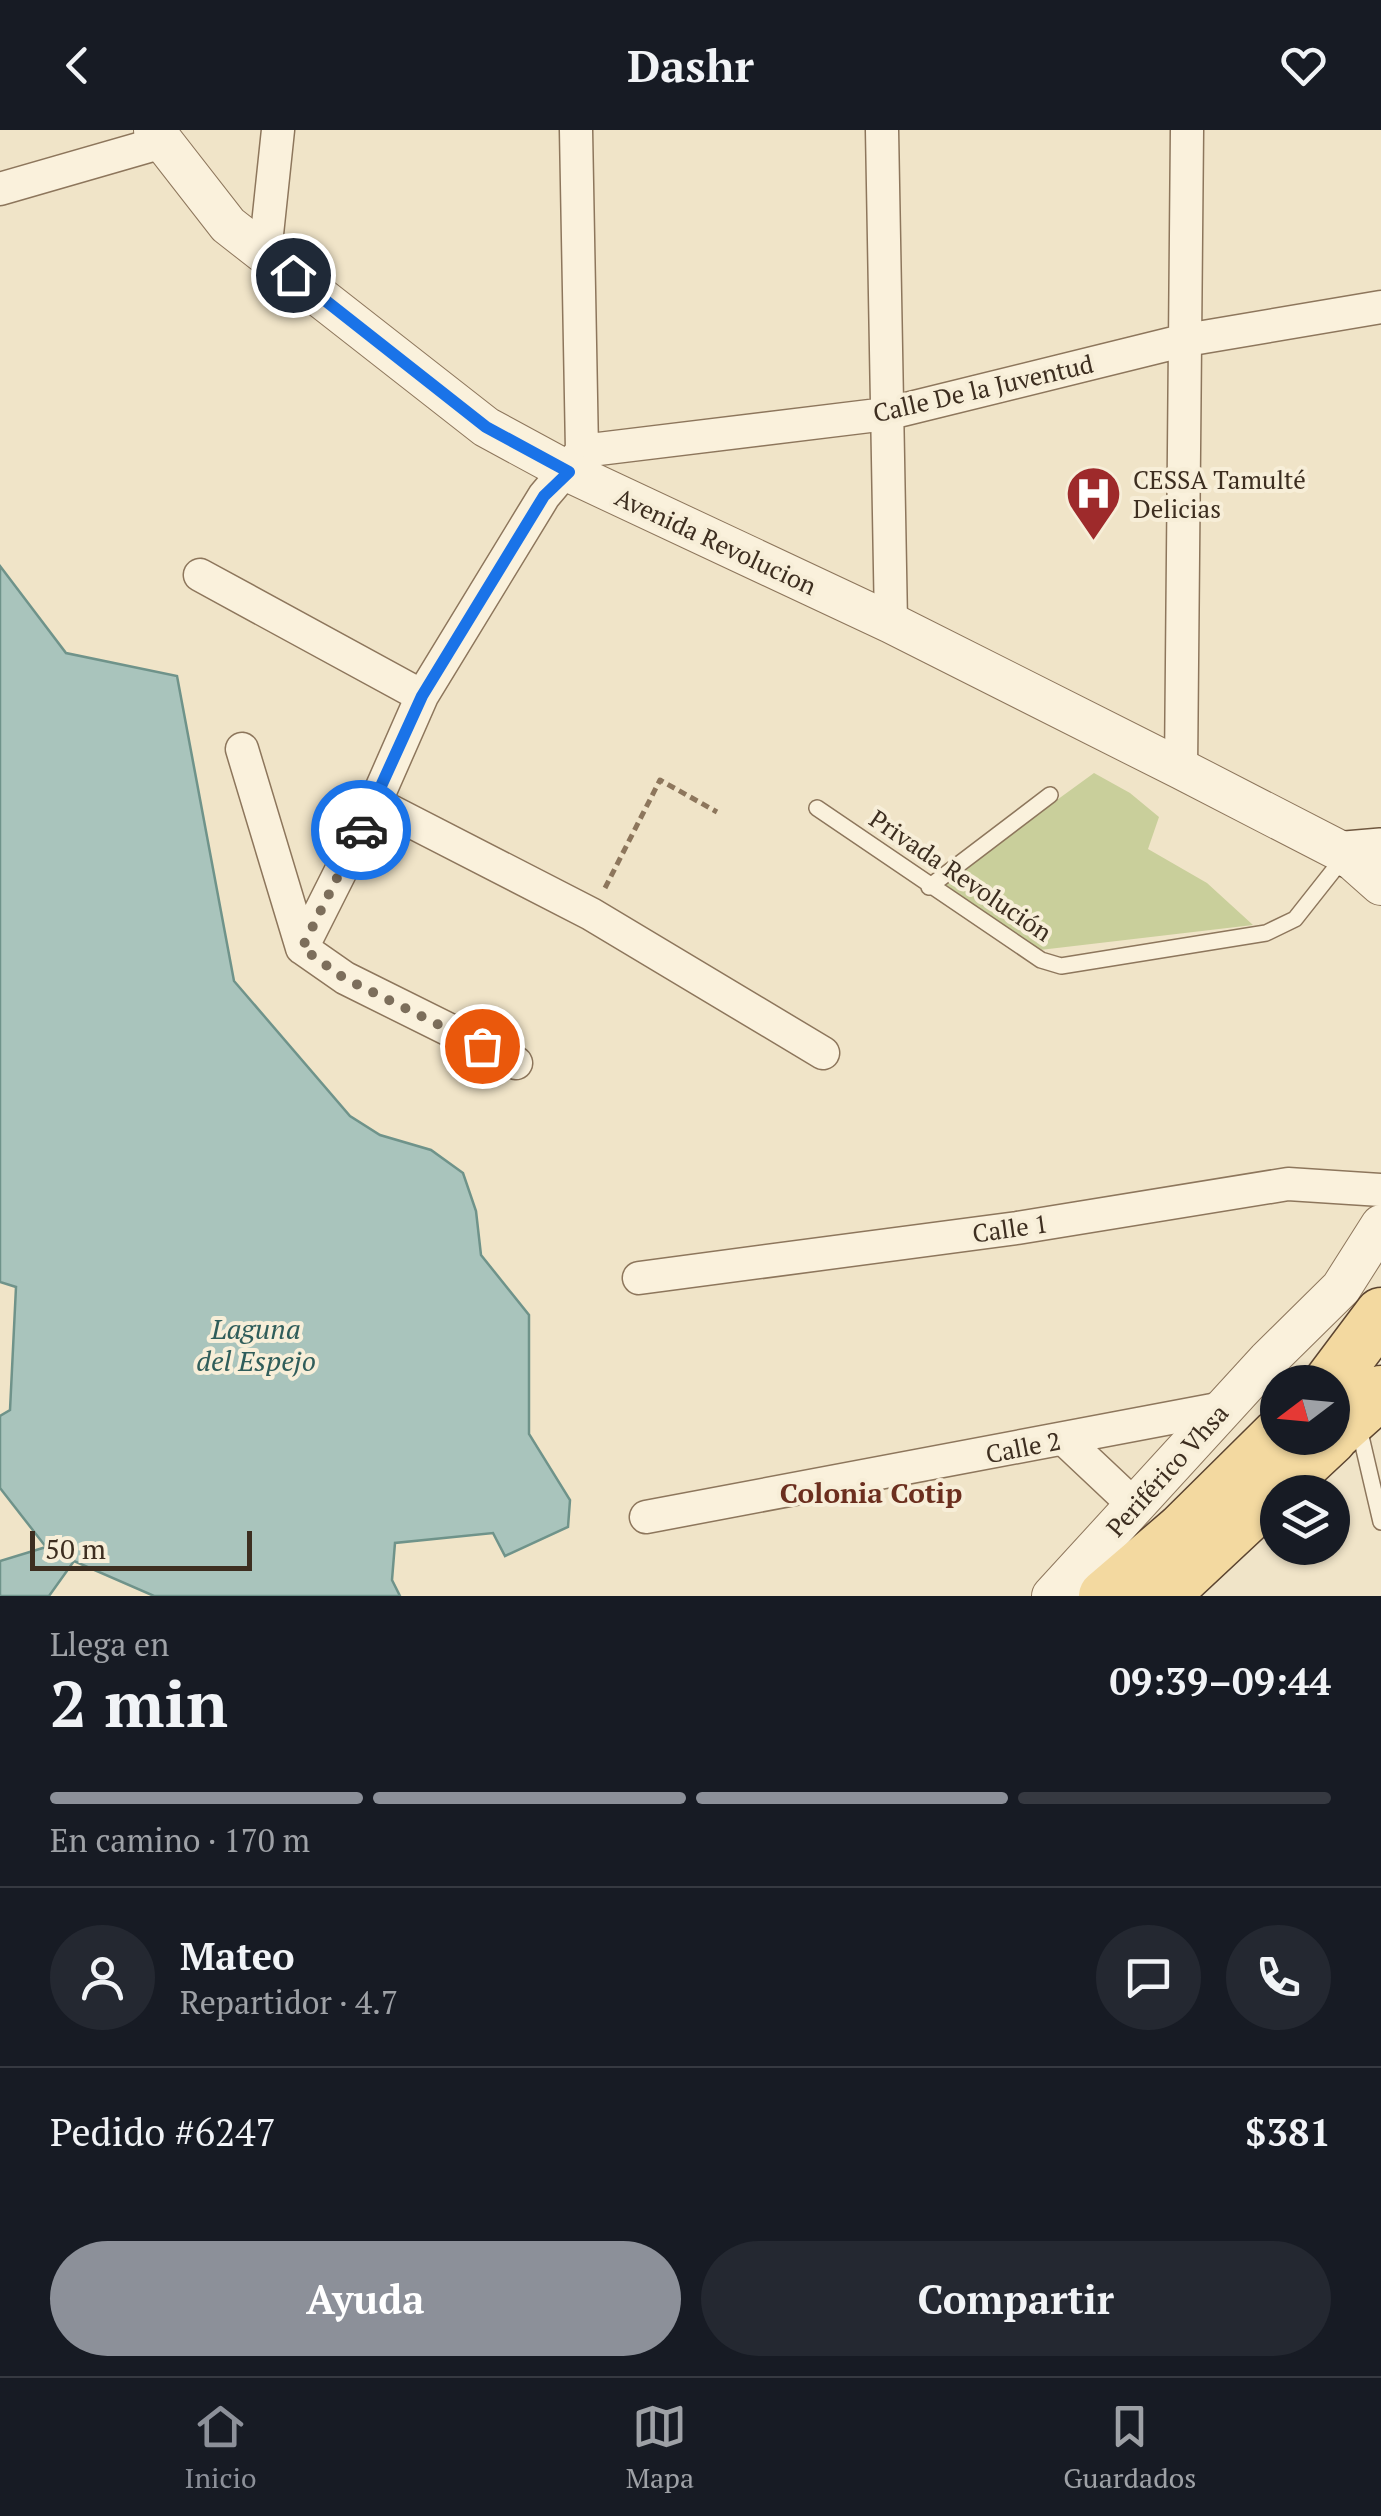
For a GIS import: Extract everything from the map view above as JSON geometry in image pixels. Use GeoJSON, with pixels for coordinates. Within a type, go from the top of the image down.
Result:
{"type":"FeatureCollection","features":[{"type":"Feature","properties":{"kind":"main road"},"geometry":{"type":"LineString","coordinates":[[1350,1401],[1381,1314]]}},
{"type":"Feature","properties":{"kind":"main road"},"geometry":{"type":"LineString","coordinates":[[1072,1592],[1182,1530],[1260,1453]]}},
{"type":"Feature","properties":{"kind":"main road"},"geometry":{"type":"LineString","coordinates":[[1162,1596],[1303,1455]]}},
{"type":"Feature","properties":{"kind":"street"},"geometry":{"type":"LineString","coordinates":[[265,253],[278,130]]}},
{"type":"Feature","properties":{"kind":"street"},"geometry":{"type":"LineString","coordinates":[[302,948],[375,803],[422,696],[544,496],[576,462],[576,130]]}},
{"type":"Feature","properties":{"kind":"street"},"geometry":{"type":"LineString","coordinates":[[882,130],[892,623]]}},
{"type":"Feature","properties":{"kind":"street"},"geometry":{"type":"LineString","coordinates":[[1181,769],[1187,130]]}},
{"type":"Feature","properties":{"kind":"street"},"geometry":{"type":"LineString","coordinates":[[0,190],[159,136]]}},
{"type":"Feature","properties":{"kind":"street","name":"Avenida Revolucion"},"geometry":{"type":"LineString","coordinates":[[159,136],[228,225],[486,427],[576,462],[1181,769],[1364,852]]}},
{"type":"Feature","properties":{"kind":"street","name":"Calle De la Juventud"},"geometry":{"type":"LineString","coordinates":[[576,462],[886,414],[1186,340],[1381,306]]}},
{"type":"Feature","properties":{"kind":"street"},"geometry":{"type":"LineString","coordinates":[[200,574],[422,696]]}},
{"type":"Feature","properties":{"kind":"street"},"geometry":{"type":"LineString","coordinates":[[242,749],[302,948],[344,978],[516,1063]]}},
{"type":"Feature","properties":{"kind":"street"},"geometry":{"type":"LineString","coordinates":[[375,803],[592,914],[823,1054]]}},
{"type":"Feature","properties":{"kind":"street"},"geometry":{"type":"LineString","coordinates":[[1364,852],[1381,885]]}},
{"type":"Feature","properties":{"kind":"street","name":"Calle 1"},"geometry":{"type":"LineString","coordinates":[[640,1278],[1017,1228],[1288,1184],[1381,1190]]}},
{"type":"Feature","properties":{"kind":"street","name":"Periférico Vhsa"},"geometry":{"type":"LineString","coordinates":[[1072,1592],[1133,1504],[1340,1288],[1381,1225]]}},
{"type":"Feature","properties":{"kind":"street","name":"Calle 2"},"geometry":{"type":"LineString","coordinates":[[646,1517],[1223,1408]]}},
{"type":"Feature","properties":{"kind":"street"},"geometry":{"type":"LineString","coordinates":[[1064,1440],[1133,1504]]}},
{"type":"Feature","properties":{"kind":"lane"},"geometry":{"type":"LineString","coordinates":[[929,888],[1050,795]]}},
{"type":"Feature","properties":{"kind":"lane","name":"Privada Revolución"},"geometry":{"type":"LineString","coordinates":[[816,808],[929,888],[1041,960],[1061,966],[1266,933],[1295,918],[1364,852]]}},
{"type":"Feature","properties":{"kind":"lane"},"geometry":{"type":"LineString","coordinates":[[1350,1425],[1381,1522]]}},
{"type":"Feature","properties":{"kind":"path"},"geometry":{"type":"LineString","coordinates":[[592,914],[660,780],[717,812]]}},
{"type":"Feature","properties":{"kind":"green space"},"geometry":{"type":"Polygon","coordinates":[[[1094,773],[1130,793],[1159,817],[1148,849],[1207,883],[1253,925],[1040,950],[943,883],[1094,773]]]}},
{"type":"Feature","properties":{"kind":"water","name":"Laguna del Espejo"},"geometry":{"type":"Polygon","coordinates":[[[0,566],[66,653],[177,676],[234,981],[350,1116],[380,1135],[431,1150],[463,1173],[476,1211],[481,1255],[529,1315],[529,1434],[570,1500],[568,1527],[505,1556],[493,1533],[395,1543],[392,1580],[400,1596],[154,1596],[74,1561],[49,1596],[0,1596],[0,1561],[46,1547],[0,1488],[0,1416],[10,1410],[16,1287],[0,1282],[0,566]]]}},
{"type":"Feature","properties":{"kind":"way so far"},"geometry":{"type":"LineString","coordinates":[[361,830],[302,948],[344,978],[482,1046]]}},
{"type":"Feature","properties":{"kind":"place","name":"CESSA Tamulté Delicias"},"geometry":{"type":"Point","coordinates":[1094,542]}},
{"type":"Feature","properties":{"kind":"district","name":"Colonia Cotip"},"geometry":{"type":"Point","coordinates":[871,1492]}},
{"type":"Feature","properties":{"kind":"route"},"geometry":{"type":"LineString","coordinates":[[293,275],[486,427],[569,472],[544,496],[422,696],[361,830]]}}]}
